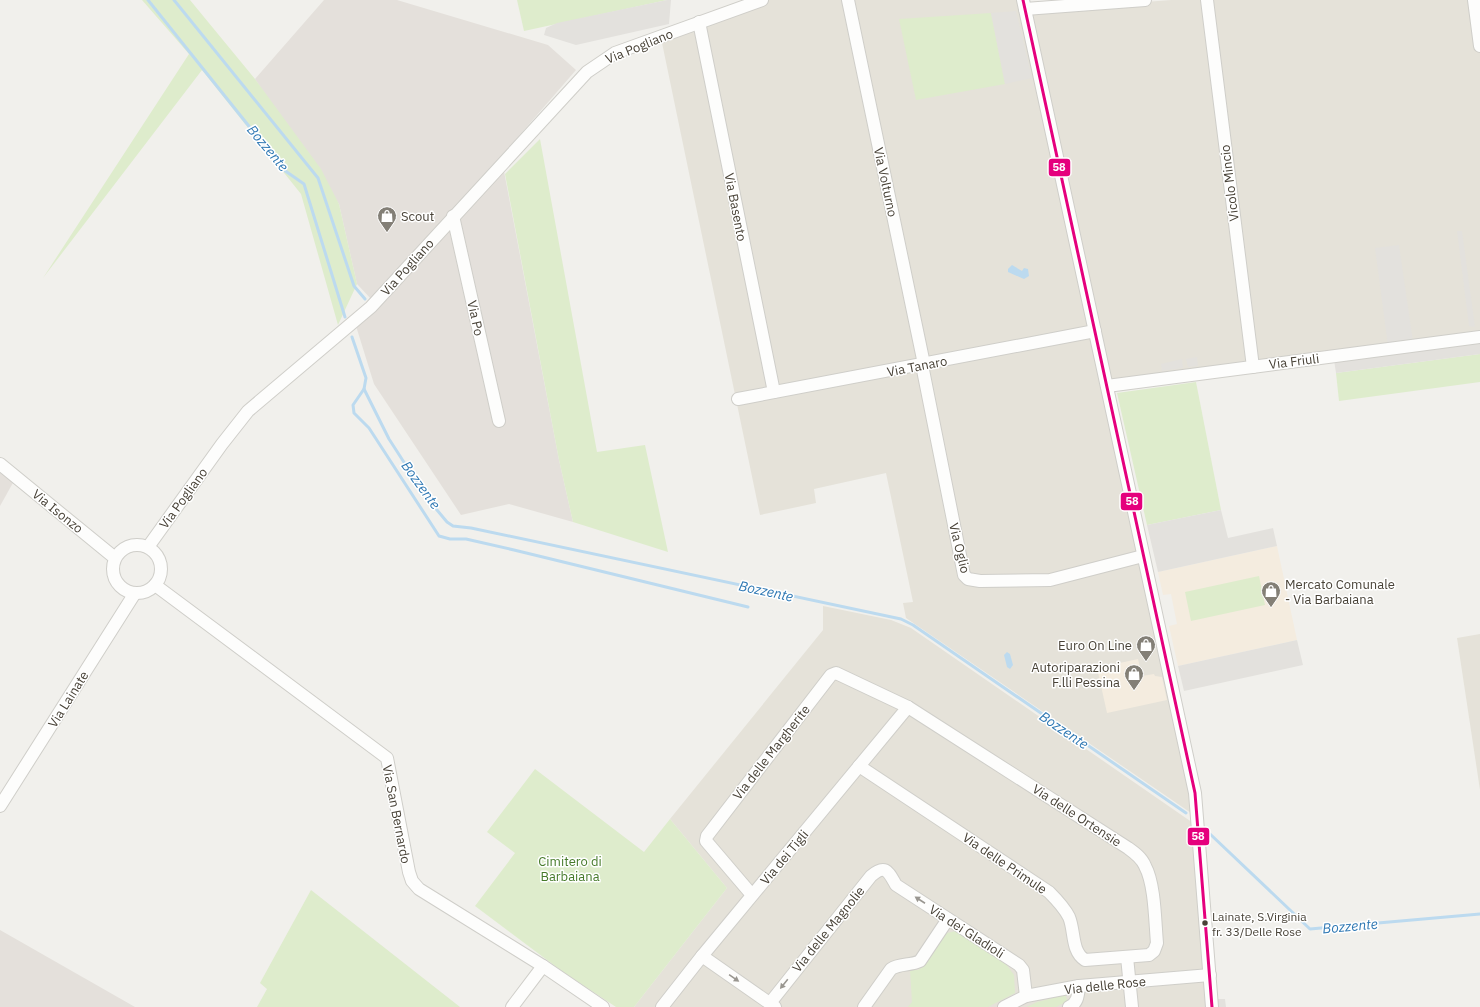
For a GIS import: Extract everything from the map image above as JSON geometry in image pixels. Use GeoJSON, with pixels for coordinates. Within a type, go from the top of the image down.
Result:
{"type":"FeatureCollection","features":[{"type":"Feature","properties":{"kind":"street","name":"Via Pogliano"},"geometry":{"type":"LineString","coordinates":[[148,547],[222,444],[248,411],[371,307],[453,216],[587,72],[615,53],[762,0]]}},
{"type":"Feature","properties":{"kind":"street","name":"Via Volturno"},"geometry":{"type":"LineString","coordinates":[[848,0],[923,364]]}},
{"type":"Feature","properties":{"kind":"street"},"geometry":{"type":"LineString","coordinates":[[1145,0],[1024,5],[1195,794],[1212,1007]]}},
{"type":"Feature","properties":{"kind":"street","name":"Vicolo Mincio"},"geometry":{"type":"LineString","coordinates":[[1207,0],[1253,367]]}},
{"type":"Feature","properties":{"kind":"street"},"geometry":{"type":"LineString","coordinates":[[1474,0],[1480,46]]}},
{"type":"Feature","properties":{"kind":"street","name":"Via Basento"},"geometry":{"type":"LineString","coordinates":[[699,22],[774,392]]}},
{"type":"Feature","properties":{"kind":"street","name":"Via Po"},"geometry":{"type":"LineString","coordinates":[[453,216],[499,421]]}},
{"type":"Feature","properties":{"kind":"street","name":"Via Tanaro"},"geometry":{"type":"LineString","coordinates":[[738,399],[1095,331]]}},
{"type":"Feature","properties":{"kind":"street","name":"Via Friuli"},"geometry":{"type":"LineString","coordinates":[[1107,386],[1480,337]]}},
{"type":"Feature","properties":{"kind":"street","name":"Via Oglio"},"geometry":{"type":"LineString","coordinates":[[923,364],[964,575],[968,579],[980,581],[1050,580],[1143,556]]}},
{"type":"Feature","properties":{"kind":"street","name":"Via Isonzo"},"geometry":{"type":"LineString","coordinates":[[0,464],[115,558]]}},
{"type":"Feature","properties":{"kind":"street"},"geometry":{"type":"LineString","coordinates":[[139,544],[148,547],[155,553],[160,561],[161,570],[155,585],[145,592],[135,593],[126,590],[119,584],[113,571],[115,558],[121,550],[129,546],[139,544]]}},
{"type":"Feature","properties":{"kind":"street","name":"Via San Bernardo"},"geometry":{"type":"LineString","coordinates":[[155,585],[387,758],[408,872],[412,882],[419,889],[544,966],[604,1007]]}},
{"type":"Feature","properties":{"kind":"street","name":"Via Lainate"},"geometry":{"type":"LineString","coordinates":[[0,806],[135,593]]}},
{"type":"Feature","properties":{"kind":"street","name":"Via delle Margherite"},"geometry":{"type":"LineString","coordinates":[[752,895],[706,841],[707,836],[831,675],[841,673],[908,707]]}},
{"type":"Feature","properties":{"kind":"street","name":"Via dei Tigli"},"geometry":{"type":"LineString","coordinates":[[662,1007],[752,895],[908,707]]}},
{"type":"Feature","properties":{"kind":"street","name":"Via delle Ortensie"},"geometry":{"type":"LineString","coordinates":[[908,707],[1128,848],[1139,857],[1146,866],[1150,880],[1157,943],[1154,951],[1149,955],[1127,957]]}},
{"type":"Feature","properties":{"kind":"street","name":"Via delle Primule"},"geometry":{"type":"LineString","coordinates":[[859,766],[1049,892],[1068,916],[1073,929],[1076,951],[1085,960],[1127,957]]}},
{"type":"Feature","properties":{"kind":"street","name":"Via delle Magnolie"},"geometry":{"type":"LineString","coordinates":[[773,1005],[871,876],[877,871],[885,870],[890,873],[892,877]]}},
{"type":"Feature","properties":{"kind":"street","name":"Via dei Gladioli"},"geometry":{"type":"LineString","coordinates":[[892,877],[896,885],[1018,965],[1023,970],[1026,996]]}},
{"type":"Feature","properties":{"kind":"street"},"geometry":{"type":"LineString","coordinates":[[864,1007],[891,969],[896,966],[920,961],[948,919]]}},
{"type":"Feature","properties":{"kind":"street"},"geometry":{"type":"LineString","coordinates":[[702,956],[773,1005]]}},
{"type":"Feature","properties":{"kind":"street"},"geometry":{"type":"LineString","coordinates":[[1127,957],[1132,1007]]}},
{"type":"Feature","properties":{"kind":"street"},"geometry":{"type":"LineString","coordinates":[[512,1007],[544,966]]}},
{"type":"Feature","properties":{"kind":"street","name":"Via delle Rose"},"geometry":{"type":"LineString","coordinates":[[1004,1007],[1026,996],[1079,986],[1210,975]]}},
{"type":"Feature","properties":{"kind":"street"},"geometry":{"type":"LineString","coordinates":[[1069,1007],[1074,1005],[1078,996],[1079,986]]}},
{"type":"Feature","properties":{"kind":"shaded area"},"geometry":{"type":"Polygon","coordinates":[[[324,0],[397,0],[548,45],[576,70],[453,212],[372,300],[357,284],[339,204],[255,79],[324,0]]]}},
{"type":"Feature","properties":{"kind":"shaded area"},"geometry":{"type":"Polygon","coordinates":[[[671,0],[669,24],[576,45],[544,35],[546,28],[557,23],[671,0]]]}},
{"type":"Feature","properties":{"kind":"shaded area"},"geometry":{"type":"Polygon","coordinates":[[[767,0],[1022,0],[1194,815],[906,618],[903,603],[913,602],[886,473],[814,489],[816,503],[760,515],[661,38],[767,0]]]}},
{"type":"Feature","properties":{"kind":"shaded area"},"geometry":{"type":"Polygon","coordinates":[[[1171,0],[1480,0],[1480,335],[1109,384],[1027,11],[1171,0]]]}},
{"type":"Feature","properties":{"kind":"shaded area"},"geometry":{"type":"Polygon","coordinates":[[[1016,11],[1032,78],[1005,84],[991,13],[1016,11]]]}},
{"type":"Feature","properties":{"kind":"shaded area"},"geometry":{"type":"Polygon","coordinates":[[[503,166],[559,460],[573,522],[509,504],[461,515],[374,384],[356,326],[503,166]]]}},
{"type":"Feature","properties":{"kind":"shaded area"},"geometry":{"type":"Polygon","coordinates":[[[1457,231],[1462,231],[1475,327],[1469,326],[1457,231]]]}},
{"type":"Feature","properties":{"kind":"shaded area"},"geometry":{"type":"Polygon","coordinates":[[[1399,245],[1413,342],[1388,346],[1375,248],[1399,245]]]}},
{"type":"Feature","properties":{"kind":"shaded area"},"geometry":{"type":"Polygon","coordinates":[[[1480,340],[1480,354],[1336,373],[1334,360],[1480,340]]]}},
{"type":"Feature","properties":{"kind":"shaded area"},"geometry":{"type":"Polygon","coordinates":[[[1197,357],[1198,366],[1188,367],[1186,359],[1197,357]]]}},
{"type":"Feature","properties":{"kind":"shaded area"},"geometry":{"type":"Polygon","coordinates":[[[1182,359],[1183,368],[1162,371],[1161,364],[1182,359]]]}},
{"type":"Feature","properties":{"kind":"shaded area"},"geometry":{"type":"Polygon","coordinates":[[[0,470],[14,481],[0,506],[0,470]]]}},
{"type":"Feature","properties":{"kind":"shaded area"},"geometry":{"type":"Polygon","coordinates":[[[1221,510],[1228,538],[1273,528],[1277,546],[1158,572],[1147,525],[1221,510]]]}},
{"type":"Feature","properties":{"kind":"shaded area","name":"Mercato Comunale - Via Barbaiana"},"geometry":{"type":"Polygon","coordinates":[[[1277,546],[1297,640],[1178,666],[1169,626],[1177,624],[1171,594],[1163,595],[1158,572],[1277,546]]]}},
{"type":"Feature","properties":{"kind":"shaded area"},"geometry":{"type":"Polygon","coordinates":[[[823,606],[891,620],[911,628],[1196,825],[1214,1007],[634,1007],[727,888],[670,819],[823,630],[823,606]]]}},
{"type":"Feature","properties":{"kind":"shaded area"},"geometry":{"type":"Polygon","coordinates":[[[1480,634],[1480,790],[1457,638],[1480,634]]]}},
{"type":"Feature","properties":{"kind":"shaded area"},"geometry":{"type":"Polygon","coordinates":[[[1297,640],[1303,665],[1184,691],[1178,666],[1297,640]]]}},
{"type":"Feature","properties":{"kind":"shaded area"},"geometry":{"type":"Polygon","coordinates":[[[1138,659],[1142,676],[1154,674],[1155,676],[1162,677],[1167,700],[1107,713],[1097,668],[1138,659]]]}},
{"type":"Feature","properties":{"kind":"shaded area"},"geometry":{"type":"Polygon","coordinates":[[[0,930],[135,1007],[0,1007],[0,930]]]}},
{"type":"Feature","properties":{"kind":"shaded area"},"geometry":{"type":"Polygon","coordinates":[[[1217,999],[1225,999],[1226,1007],[1217,1007],[1217,999]]]}},
{"type":"Feature","properties":{"kind":"green space"},"geometry":{"type":"Polygon","coordinates":[[[142,0],[190,0],[255,79],[321,169],[339,204],[357,284],[338,325],[301,194],[202,70],[43,278],[189,54],[142,0]]]}},
{"type":"Feature","properties":{"kind":"green space"},"geometry":{"type":"Polygon","coordinates":[[[517,0],[667,0],[524,31],[517,0]]]}},
{"type":"Feature","properties":{"kind":"green space"},"geometry":{"type":"Polygon","coordinates":[[[991,13],[1005,84],[916,100],[899,19],[991,13]]]}},
{"type":"Feature","properties":{"kind":"green space"},"geometry":{"type":"Polygon","coordinates":[[[540,139],[597,452],[645,445],[668,552],[573,522],[559,460],[505,174],[540,139]]]}},
{"type":"Feature","properties":{"kind":"green space"},"geometry":{"type":"Polygon","coordinates":[[[1480,354],[1480,382],[1339,401],[1336,373],[1480,354]]]}},
{"type":"Feature","properties":{"kind":"green space"},"geometry":{"type":"Polygon","coordinates":[[[1196,382],[1221,510],[1147,525],[1117,393],[1196,382]]]}},
{"type":"Feature","properties":{"kind":"green space"},"geometry":{"type":"Polygon","coordinates":[[[1259,576],[1265,605],[1191,621],[1185,592],[1259,576]]]}},
{"type":"Feature","properties":{"kind":"green space","name":"Cimitero di Barbaiana"},"geometry":{"type":"Polygon","coordinates":[[[535,769],[644,852],[670,819],[727,888],[634,1007],[616,1007],[563,972],[475,906],[515,853],[487,832],[535,769]]]}},
{"type":"Feature","properties":{"kind":"green space"},"geometry":{"type":"Polygon","coordinates":[[[311,890],[460,1007],[257,1007],[267,989],[260,983],[311,890]]]}},
{"type":"Feature","properties":{"kind":"green space"},"geometry":{"type":"Polygon","coordinates":[[[956,931],[1006,964],[1014,975],[1015,993],[988,1007],[908,1007],[912,1002],[910,970],[918,970],[923,967],[947,933],[956,931]]]}},
{"type":"Feature","properties":{"kind":"green space"},"geometry":{"type":"Polygon","coordinates":[[[1065,995],[1068,1001],[1056,1007],[1027,1007],[1037,1002],[1065,995]]]}},
{"type":"Feature","properties":{"kind":"water"},"geometry":{"type":"Polygon","coordinates":[[[1012,265],[1022,271],[1024,268],[1028,269],[1029,276],[1024,279],[1008,272],[1008,269],[1012,265]]]}},
{"type":"Feature","properties":{"kind":"water"},"geometry":{"type":"Polygon","coordinates":[[[1007,652],[1010,654],[1013,665],[1010,669],[1007,667],[1004,655],[1007,652]]]}},
{"type":"Feature","properties":{"kind":"waterway","name":"Bozzente"},"geometry":{"type":"LineString","coordinates":[[148,0],[284,170],[304,184],[345,317]]}},
{"type":"Feature","properties":{"kind":"waterway"},"geometry":{"type":"LineString","coordinates":[[174,0],[318,178],[354,286],[365,299]]}},
{"type":"Feature","properties":{"kind":"waterway","name":"Bozzente"},"geometry":{"type":"LineString","coordinates":[[352,337],[366,378],[364,389],[389,439],[427,498],[447,522],[453,526],[471,528],[901,619],[913,625],[1186,813]]}},
{"type":"Feature","properties":{"kind":"waterway","name":"Bozzente"},"geometry":{"type":"LineString","coordinates":[[364,389],[353,405],[354,413],[369,428],[439,536],[450,539],[466,539],[514,550],[748,607]]}},
{"type":"Feature","properties":{"kind":"waterway","name":"Bozzente"},"geometry":{"type":"LineString","coordinates":[[1210,834],[1310,929],[1480,914]]}},
{"type":"Feature","properties":{"kind":"transit line","name":"58"},"geometry":{"type":"LineString","coordinates":[[1023,0],[1195,793],[1212,1007]]}},
{"type":"Feature","properties":{"kind":"place","name":"Scout"},"geometry":{"type":"Point","coordinates":[387,233]}},
{"type":"Feature","properties":{"kind":"place","name":"Mercato Comunale - Via Barbaiana"},"geometry":{"type":"Point","coordinates":[1271,608]}},
{"type":"Feature","properties":{"kind":"place","name":"Euro On Line"},"geometry":{"type":"Point","coordinates":[1146,662]}},
{"type":"Feature","properties":{"kind":"place","name":"Autoriparazioni F.lli Pessina"},"geometry":{"type":"Point","coordinates":[1134,691]}},
{"type":"Feature","properties":{"kind":"place","name":"Lainate, S.Virginia fr. 33/Delle Rose"},"geometry":{"type":"Point","coordinates":[1205,923]}}]}
